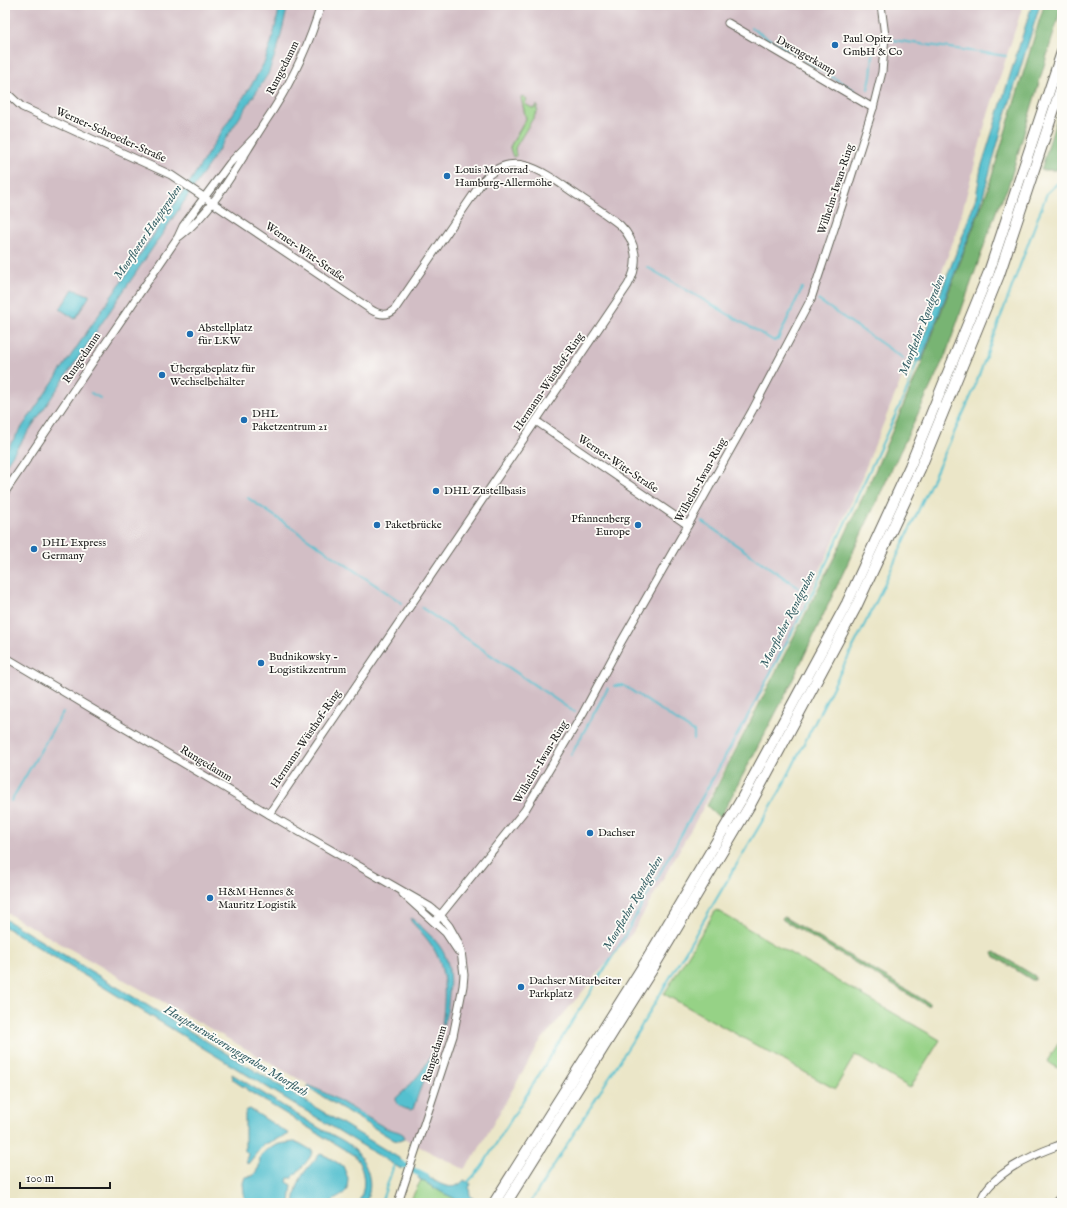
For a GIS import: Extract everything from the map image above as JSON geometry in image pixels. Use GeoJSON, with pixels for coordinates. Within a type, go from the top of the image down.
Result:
{"type":"FeatureCollection","features":[{"type":"Feature","properties":{"kind":"highway"},"geometry":{"type":"LineString","coordinates":[[494,1203],[644,963],[741,800],[847,603],[910,466],[989,272],[1062,52]]}},
{"type":"Feature","properties":{"kind":"highway"},"geometry":{"type":"LineString","coordinates":[[506,1203],[653,968],[750,805],[856,607],[920,469],[999,274],[1062,85]]}},
{"type":"Feature","properties":{"kind":"street","name":"Rungedamm"},"geometry":{"type":"LineString","coordinates":[[178,237],[188,230],[212,202],[242,160],[255,137],[274,109],[297,69],[309,42],[321,5]]}},
{"type":"Feature","properties":{"kind":"street","name":"Wilhelm-Iwan-Ring"},"geometry":{"type":"LineString","coordinates":[[435,922],[525,810],[583,713],[620,644],[752,411],[810,299],[873,108],[882,72],[885,25],[881,5]]}},
{"type":"Feature","properties":{"kind":"street","name":"Dwengerkamp"},"geometry":{"type":"LineString","coordinates":[[728,23],[873,108]]}},
{"type":"Feature","properties":{"kind":"street","name":"Werner-Schroeder-Straße"},"geometry":{"type":"LineString","coordinates":[[8,94],[22,107],[171,175],[204,196]]}},
{"type":"Feature","properties":{"kind":"street","name":"Rungedamm"},"geometry":{"type":"LineString","coordinates":[[5,492],[178,237],[183,226],[204,196],[230,163],[255,137]]}},
{"type":"Feature","properties":{"kind":"street","name":"Hermann-Wüsthof-Ring"},"geometry":{"type":"LineString","coordinates":[[269,814],[628,285],[633,274],[636,257],[632,242],[624,229],[609,216],[538,169],[522,165],[501,168],[488,175],[478,187],[395,309],[388,314]]}},
{"type":"Feature","properties":{"kind":"street","name":"Werner-Witt-Straße"},"geometry":{"type":"LineString","coordinates":[[204,196],[374,312],[383,315],[388,314]]}},
{"type":"Feature","properties":{"kind":"street","name":"Werner-Witt-Straße"},"geometry":{"type":"LineString","coordinates":[[536,421],[688,525]]}},
{"type":"Feature","properties":{"kind":"street","name":"Rungedamm"},"geometry":{"type":"LineString","coordinates":[[5,657],[269,814],[397,889],[424,903],[440,915],[450,926],[461,951],[463,986],[453,1036],[398,1203]]}},
{"type":"Feature","properties":{"kind":"street","name":"Rungedamm"},"geometry":{"type":"LineString","coordinates":[[397,889],[446,933],[454,944],[462,962]]}},
{"type":"Feature","properties":{"kind":"street"},"geometry":{"type":"LineString","coordinates":[[981,1203],[988,1188],[1007,1172],[1033,1156],[1062,1144]]}},
{"type":"Feature","properties":{"kind":"street"},"geometry":{"type":"LineString","coordinates":[[1056,1203],[1062,1196]]}},
{"type":"Feature","properties":{"kind":"shaded area"},"geometry":{"type":"Polygon","coordinates":[[[5,5],[1023,5],[986,121],[957,231],[911,355],[855,494],[788,641],[716,785],[633,932],[539,1043],[476,1154],[464,1169],[404,1139],[5,912],[5,5]]]}},
{"type":"Feature","properties":{"kind":"green space"},"geometry":{"type":"Polygon","coordinates":[[[1044,5],[1062,5],[1008,187],[997,209],[946,354],[788,690],[720,818],[707,806],[835,556],[875,471],[922,362],[987,192],[1044,5]]]}},
{"type":"Feature","properties":{"kind":"green space"},"geometry":{"type":"Polygon","coordinates":[[[522,96],[527,99],[525,104],[534,109],[537,105],[538,106],[536,109],[538,110],[515,148],[516,156],[513,157],[510,148],[511,145],[526,119],[521,98],[522,96]]]}},
{"type":"Feature","properties":{"kind":"green space"},"geometry":{"type":"Polygon","coordinates":[[[1062,101],[1062,154],[1057,170],[1041,170],[1062,101]]]}},
{"type":"Feature","properties":{"kind":"green space"},"geometry":{"type":"Polygon","coordinates":[[[716,910],[940,1040],[910,1088],[855,1055],[835,1089],[664,994],[716,910]]]}},
{"type":"Feature","properties":{"kind":"green space"},"geometry":{"type":"Polygon","coordinates":[[[784,917],[929,1003],[929,1005],[928,1006],[783,920],[782,918],[784,917]]]}},
{"type":"Feature","properties":{"kind":"green space"},"geometry":{"type":"Polygon","coordinates":[[[995,952],[1035,976],[1035,980],[1032,980],[994,956],[993,953],[995,952]]]}},
{"type":"Feature","properties":{"kind":"green space"},"geometry":{"type":"Polygon","coordinates":[[[1062,1038],[1062,1071],[1047,1061],[1062,1038]]]}},
{"type":"Feature","properties":{"kind":"green space"},"geometry":{"type":"Polygon","coordinates":[[[421,1180],[443,1193],[465,1203],[409,1203],[421,1180]]]}},
{"type":"Feature","properties":{"kind":"water"},"geometry":{"type":"Polygon","coordinates":[[[280,5],[288,5],[278,47],[268,74],[196,184],[5,466],[5,452],[191,180],[255,79],[265,61],[273,37],[280,5]]]}},
{"type":"Feature","properties":{"kind":"water"},"geometry":{"type":"Polygon","coordinates":[[[1032,5],[1040,5],[1004,121],[980,207],[921,361],[914,361],[963,235],[976,197],[981,168],[1032,5]]]}},
{"type":"Feature","properties":{"kind":"water"},"geometry":{"type":"Polygon","coordinates":[[[73,289],[89,295],[75,319],[60,309],[73,289]]]}},
{"type":"Feature","properties":{"kind":"water"},"geometry":{"type":"Polygon","coordinates":[[[411,918],[437,942],[446,959],[449,969],[450,980],[448,1006],[443,1025],[444,979],[440,961],[431,944],[411,921],[411,918]]]}},
{"type":"Feature","properties":{"kind":"water"},"geometry":{"type":"Polygon","coordinates":[[[5,919],[399,1158],[403,1162],[401,1169],[5,927],[5,919]]]}},
{"type":"Feature","properties":{"kind":"water"},"geometry":{"type":"Polygon","coordinates":[[[438,1041],[439,1043],[413,1109],[410,1110],[402,1107],[397,1103],[396,1098],[420,1073],[425,1066],[436,1042],[438,1041]]]}},
{"type":"Feature","properties":{"kind":"water"},"geometry":{"type":"Polygon","coordinates":[[[232,1074],[305,1120],[351,1146],[360,1156],[369,1175],[369,1190],[365,1203],[358,1203],[363,1191],[364,1179],[361,1167],[355,1156],[247,1090],[245,1087],[233,1080],[232,1074]]]}},
{"type":"Feature","properties":{"kind":"water"},"geometry":{"type":"Polygon","coordinates":[[[310,1086],[320,1090],[384,1127],[402,1133],[404,1135],[404,1139],[399,1141],[394,1140],[307,1087],[310,1086]]]}},
{"type":"Feature","properties":{"kind":"water"},"geometry":{"type":"Polygon","coordinates":[[[250,1109],[289,1134],[263,1145],[248,1164],[246,1160],[248,1154],[245,1151],[245,1114],[247,1110],[250,1109]]]}},
{"type":"Feature","properties":{"kind":"water"},"geometry":{"type":"Polygon","coordinates":[[[294,1142],[299,1143],[313,1151],[307,1161],[292,1178],[288,1178],[287,1182],[292,1185],[290,1203],[245,1203],[243,1183],[245,1177],[253,1176],[259,1167],[260,1157],[266,1150],[279,1144],[294,1142]]]}},
{"type":"Feature","properties":{"kind":"water"},"geometry":{"type":"Polygon","coordinates":[[[320,1154],[343,1166],[348,1178],[347,1189],[344,1194],[329,1203],[294,1203],[297,1187],[302,1176],[320,1154]]]}},
{"type":"Feature","properties":{"kind":"water"},"geometry":{"type":"Polygon","coordinates":[[[421,1172],[442,1185],[459,1185],[464,1180],[471,1184],[469,1188],[470,1195],[478,1203],[462,1202],[443,1193],[418,1178],[421,1172]]]}},
{"type":"Feature","properties":{"kind":"waterway"},"geometry":{"type":"LineString","coordinates":[[751,28],[854,90]]}},
{"type":"Feature","properties":{"kind":"waterway"},"geometry":{"type":"LineString","coordinates":[[893,40],[1006,56]]}},
{"type":"Feature","properties":{"kind":"waterway"},"geometry":{"type":"LineString","coordinates":[[868,89],[871,76],[874,44]]}},
{"type":"Feature","properties":{"kind":"waterway"},"geometry":{"type":"LineString","coordinates":[[530,1203],[639,1030],[780,791],[877,600],[972,394],[1047,193],[1062,179]]}},
{"type":"Feature","properties":{"kind":"waterway"},"geometry":{"type":"LineString","coordinates":[[647,267],[774,341],[778,339],[802,288]]}},
{"type":"Feature","properties":{"kind":"waterway"},"geometry":{"type":"LineString","coordinates":[[818,300],[903,358]]}},
{"type":"Feature","properties":{"kind":"waterway","name":"Moorflether Randgraben"},"geometry":{"type":"LineString","coordinates":[[467,1183],[481,1168],[619,946],[751,710],[811,596],[908,388],[918,359]]}},
{"type":"Feature","properties":{"kind":"waterway"},"geometry":{"type":"LineString","coordinates":[[91,393],[100,398]]}},
{"type":"Feature","properties":{"kind":"waterway"},"geometry":{"type":"LineString","coordinates":[[248,498],[402,603]]}},
{"type":"Feature","properties":{"kind":"waterway"},"geometry":{"type":"LineString","coordinates":[[703,522],[799,588]]}},
{"type":"Feature","properties":{"kind":"waterway"},"geometry":{"type":"LineString","coordinates":[[422,608],[574,712]]}},
{"type":"Feature","properties":{"kind":"waterway"},"geometry":{"type":"LineString","coordinates":[[614,686],[623,685],[694,732],[694,739]]}},
{"type":"Feature","properties":{"kind":"waterway"},"geometry":{"type":"LineString","coordinates":[[571,755],[608,688]]}},
{"type":"Feature","properties":{"kind":"waterway"},"geometry":{"type":"LineString","coordinates":[[11,801],[63,712]]}},
{"type":"Feature","properties":{"kind":"waterway"},"geometry":{"type":"LineString","coordinates":[[424,1075],[428,1067]]}},
{"type":"Feature","properties":{"kind":"waterway","name":"Hauptentwässerungsgraben Moorfleth"},"geometry":{"type":"LineString","coordinates":[[396,1161],[426,1177]]}},
{"type":"Feature","properties":{"kind":"waterway"},"geometry":{"type":"LineString","coordinates":[[381,1203],[395,1162]]}},
{"type":"Feature","properties":{"kind":"place","name":"Paul Opitz GmbH & Co"},"geometry":{"type":"Point","coordinates":[835,45]}},
{"type":"Feature","properties":{"kind":"place","name":"Louis Motorrad Hamburg-Allermöhe"},"geometry":{"type":"Point","coordinates":[447,176]}},
{"type":"Feature","properties":{"kind":"place","name":"Abstellplatz für LKW"},"geometry":{"type":"Point","coordinates":[190,334]}},
{"type":"Feature","properties":{"kind":"place","name":"Übergabeplatz für Wechselbehälter"},"geometry":{"type":"Point","coordinates":[162,375]}},
{"type":"Feature","properties":{"kind":"place","name":"DHL Paketzentrum 21"},"geometry":{"type":"Point","coordinates":[244,420]}},
{"type":"Feature","properties":{"kind":"place","name":"DHL Zustellbasis"},"geometry":{"type":"Point","coordinates":[436,491]}},
{"type":"Feature","properties":{"kind":"place","name":"Paketbrücke"},"geometry":{"type":"Point","coordinates":[377,525]}},
{"type":"Feature","properties":{"kind":"place","name":"Pfannenberg Europe"},"geometry":{"type":"Point","coordinates":[638,525]}},
{"type":"Feature","properties":{"kind":"place","name":"DHL Express Germany"},"geometry":{"type":"Point","coordinates":[34,549]}},
{"type":"Feature","properties":{"kind":"place","name":"Budnikowsky - Logistikzentrum"},"geometry":{"type":"Point","coordinates":[261,663]}},
{"type":"Feature","properties":{"kind":"place","name":"Dachser"},"geometry":{"type":"Point","coordinates":[590,833]}},
{"type":"Feature","properties":{"kind":"place","name":"H&M Hennes & Mauritz Logistik"},"geometry":{"type":"Point","coordinates":[210,898]}},
{"type":"Feature","properties":{"kind":"place","name":"Dachser Mitarbeiter Parkplatz"},"geometry":{"type":"Point","coordinates":[521,987]}},
{"type":"Feature","properties":{"kind":"water label","name":"Moorfleeter Hauptgraben"},"geometry":{"type":"Point","coordinates":[148,232]}}]}
